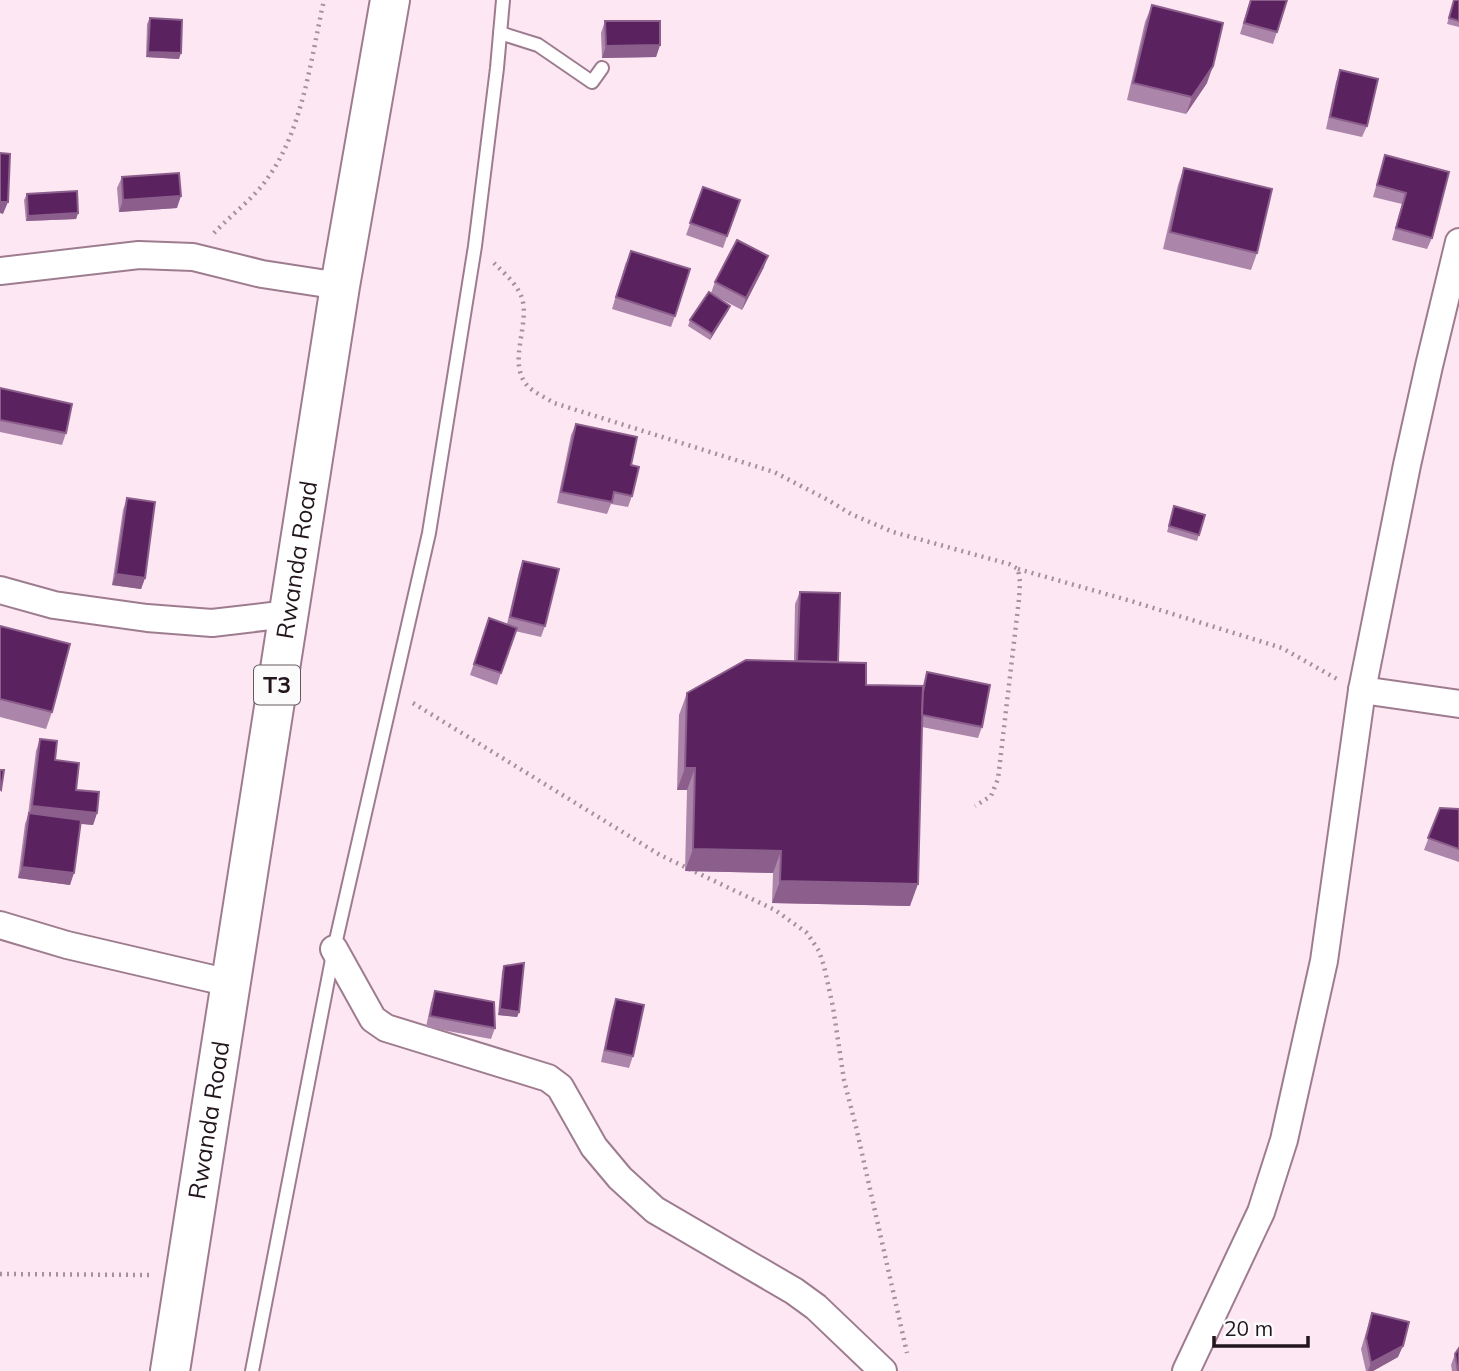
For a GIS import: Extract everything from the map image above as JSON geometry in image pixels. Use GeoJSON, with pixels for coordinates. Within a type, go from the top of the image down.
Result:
{"type":"FeatureCollection","features":[{"type":"Feature","properties":{"kind":"highway","name":"Rwanda Road"},"geometry":{"type":"LineString","coordinates":[[170,1371],[340,286],[390,0]]}},
{"type":"Feature","properties":{"kind":"street"},"geometry":{"type":"LineString","coordinates":[[1185,1371],[1261,1212],[1284,1140],[1324,961],[1362,690],[1410,453],[1459,242]]}},
{"type":"Feature","properties":{"kind":"street"},"geometry":{"type":"LineString","coordinates":[[0,271],[138,255],[193,257],[262,274],[340,286]]}},
{"type":"Feature","properties":{"kind":"street"},"geometry":{"type":"LineString","coordinates":[[0,590],[54,605],[148,618],[212,623],[288,614]]}},
{"type":"Feature","properties":{"kind":"street"},"geometry":{"type":"LineString","coordinates":[[1362,690],[1459,704]]}},
{"type":"Feature","properties":{"kind":"street"},"geometry":{"type":"LineString","coordinates":[[0,925],[67,945],[230,983]]}},
{"type":"Feature","properties":{"kind":"street"},"geometry":{"type":"LineString","coordinates":[[334,949],[373,1019],[386,1028],[548,1078],[560,1087],[594,1147],[620,1178],[655,1210],[794,1291],[816,1307],[883,1371]]}},
{"type":"Feature","properties":{"kind":"lane"},"geometry":{"type":"LineString","coordinates":[[252,1371],[334,949],[429,533],[475,246],[503,0]]}},
{"type":"Feature","properties":{"kind":"lane"},"geometry":{"type":"LineString","coordinates":[[500,33],[538,45],[592,82],[602,68]]}},
{"type":"Feature","properties":{"kind":"path"},"geometry":{"type":"LineString","coordinates":[[193,257],[265,183],[283,153],[300,108],[324,0]]}},
{"type":"Feature","properties":{"kind":"path"},"geometry":{"type":"LineString","coordinates":[[475,246],[509,277],[521,295],[525,312],[519,360],[521,375],[527,386],[554,403],[774,472],[892,532],[1009,564],[1018,569],[1282,648],[1362,690]]}},
{"type":"Feature","properties":{"kind":"path"},"geometry":{"type":"LineString","coordinates":[[975,806],[991,796],[998,779],[1019,599],[1018,569]]}},
{"type":"Feature","properties":{"kind":"path"},"geometry":{"type":"LineString","coordinates":[[394,690],[660,855],[775,910],[807,933],[819,951],[824,966],[844,1080],[908,1357]]}},
{"type":"Feature","properties":{"kind":"path"},"geometry":{"type":"LineString","coordinates":[[0,1274],[184,1275]]}},
{"type":"Feature","properties":{"kind":"building"},"geometry":{"type":"Polygon","coordinates":[[[1251,0],[1287,0],[1277,32],[1244,23],[1251,0]]]}},
{"type":"Feature","properties":{"kind":"building"},"geometry":{"type":"Polygon","coordinates":[[[1454,0],[1459,0],[1459,21],[1449,18],[1454,0]]]}},
{"type":"Feature","properties":{"kind":"building"},"geometry":{"type":"Polygon","coordinates":[[[1152,5],[1223,23],[1213,66],[1192,97],[1133,83],[1152,5]]]}},
{"type":"Feature","properties":{"kind":"building"},"geometry":{"type":"Polygon","coordinates":[[[150,18],[182,20],[181,53],[148,52],[150,18]]]}},
{"type":"Feature","properties":{"kind":"building"},"geometry":{"type":"Polygon","coordinates":[[[605,21],[660,21],[660,45],[606,46],[605,21]]]}},
{"type":"Feature","properties":{"kind":"building"},"geometry":{"type":"Polygon","coordinates":[[[1340,70],[1378,79],[1367,126],[1330,117],[1340,70]]]}},
{"type":"Feature","properties":{"kind":"building"},"geometry":{"type":"Polygon","coordinates":[[[0,153],[10,154],[8,202],[0,202],[0,153]]]}},
{"type":"Feature","properties":{"kind":"building"},"geometry":{"type":"Polygon","coordinates":[[[1385,155],[1449,172],[1432,238],[1396,228],[1406,193],[1377,185],[1385,155]]]}},
{"type":"Feature","properties":{"kind":"building"},"geometry":{"type":"Polygon","coordinates":[[[1184,168],[1272,189],[1257,253],[1170,232],[1184,168]]]}},
{"type":"Feature","properties":{"kind":"building"},"geometry":{"type":"Polygon","coordinates":[[[179,173],[181,196],[123,200],[122,177],[179,173]]]}},
{"type":"Feature","properties":{"kind":"building"},"geometry":{"type":"Polygon","coordinates":[[[703,187],[740,200],[727,236],[690,223],[703,187]]]}},
{"type":"Feature","properties":{"kind":"building"},"geometry":{"type":"Polygon","coordinates":[[[77,191],[78,213],[28,216],[27,194],[77,191]]]}},
{"type":"Feature","properties":{"kind":"building"},"geometry":{"type":"Polygon","coordinates":[[[737,240],[768,256],[746,298],[715,282],[737,240]]]}},
{"type":"Feature","properties":{"kind":"building"},"geometry":{"type":"Polygon","coordinates":[[[631,251],[690,269],[675,316],[616,297],[631,251]]]}},
{"type":"Feature","properties":{"kind":"building"},"geometry":{"type":"Polygon","coordinates":[[[709,292],[730,306],[712,334],[690,320],[709,292]]]}},
{"type":"Feature","properties":{"kind":"building"},"geometry":{"type":"Polygon","coordinates":[[[0,388],[72,404],[66,433],[0,420],[0,388]]]}},
{"type":"Feature","properties":{"kind":"building"},"geometry":{"type":"Polygon","coordinates":[[[576,424],[637,437],[631,465],[639,467],[632,496],[614,492],[612,502],[561,492],[576,424]]]}},
{"type":"Feature","properties":{"kind":"building"},"geometry":{"type":"Polygon","coordinates":[[[127,498],[155,502],[145,578],[116,574],[127,498]]]}},
{"type":"Feature","properties":{"kind":"building"},"geometry":{"type":"Polygon","coordinates":[[[1174,506],[1205,515],[1199,535],[1169,526],[1174,506]]]}},
{"type":"Feature","properties":{"kind":"building"},"geometry":{"type":"Polygon","coordinates":[[[523,561],[559,569],[545,626],[510,617],[523,561]]]}},
{"type":"Feature","properties":{"kind":"building"},"geometry":{"type":"Polygon","coordinates":[[[800,592],[840,593],[838,662],[797,661],[800,592]]]}},
{"type":"Feature","properties":{"kind":"building"},"geometry":{"type":"Polygon","coordinates":[[[489,618],[517,628],[501,673],[474,664],[489,618]]]}},
{"type":"Feature","properties":{"kind":"building"},"geometry":{"type":"Polygon","coordinates":[[[0,626],[70,644],[52,712],[0,699],[0,626]]]}},
{"type":"Feature","properties":{"kind":"building"},"geometry":{"type":"Polygon","coordinates":[[[746,660],[866,663],[866,685],[923,686],[918,884],[780,881],[781,851],[693,849],[695,768],[685,768],[687,693],[746,660]]]}},
{"type":"Feature","properties":{"kind":"building"},"geometry":{"type":"Polygon","coordinates":[[[927,672],[990,685],[982,727],[922,715],[927,672]]]}},
{"type":"Feature","properties":{"kind":"building"},"geometry":{"type":"Polygon","coordinates":[[[40,739],[57,741],[55,760],[79,763],[76,790],[99,792],[97,813],[32,806],[40,739]]]}},
{"type":"Feature","properties":{"kind":"building"},"geometry":{"type":"Polygon","coordinates":[[[0,770],[4,770],[1,790],[0,789],[0,770]]]}},
{"type":"Feature","properties":{"kind":"building"},"geometry":{"type":"Polygon","coordinates":[[[1440,808],[1459,809],[1459,849],[1428,838],[1440,808]]]}},
{"type":"Feature","properties":{"kind":"building"},"geometry":{"type":"Polygon","coordinates":[[[29,813],[81,820],[74,873],[22,867],[29,813]]]}},
{"type":"Feature","properties":{"kind":"building"},"geometry":{"type":"Polygon","coordinates":[[[524,963],[519,1012],[500,1009],[504,966],[524,963]]]}},
{"type":"Feature","properties":{"kind":"building"},"geometry":{"type":"Polygon","coordinates":[[[435,991],[494,1002],[495,1028],[430,1016],[435,991]]]}},
{"type":"Feature","properties":{"kind":"building"},"geometry":{"type":"Polygon","coordinates":[[[616,999],[644,1005],[633,1056],[605,1050],[616,999]]]}},
{"type":"Feature","properties":{"kind":"building"},"geometry":{"type":"Polygon","coordinates":[[[1372,1313],[1409,1322],[1403,1346],[1371,1363],[1366,1338],[1372,1313]]]}},
{"type":"Feature","properties":{"kind":"building"},"geometry":{"type":"Polygon","coordinates":[[[1459,1348],[1459,1371],[1458,1371],[1455,1354],[1459,1348]]]}}]}
